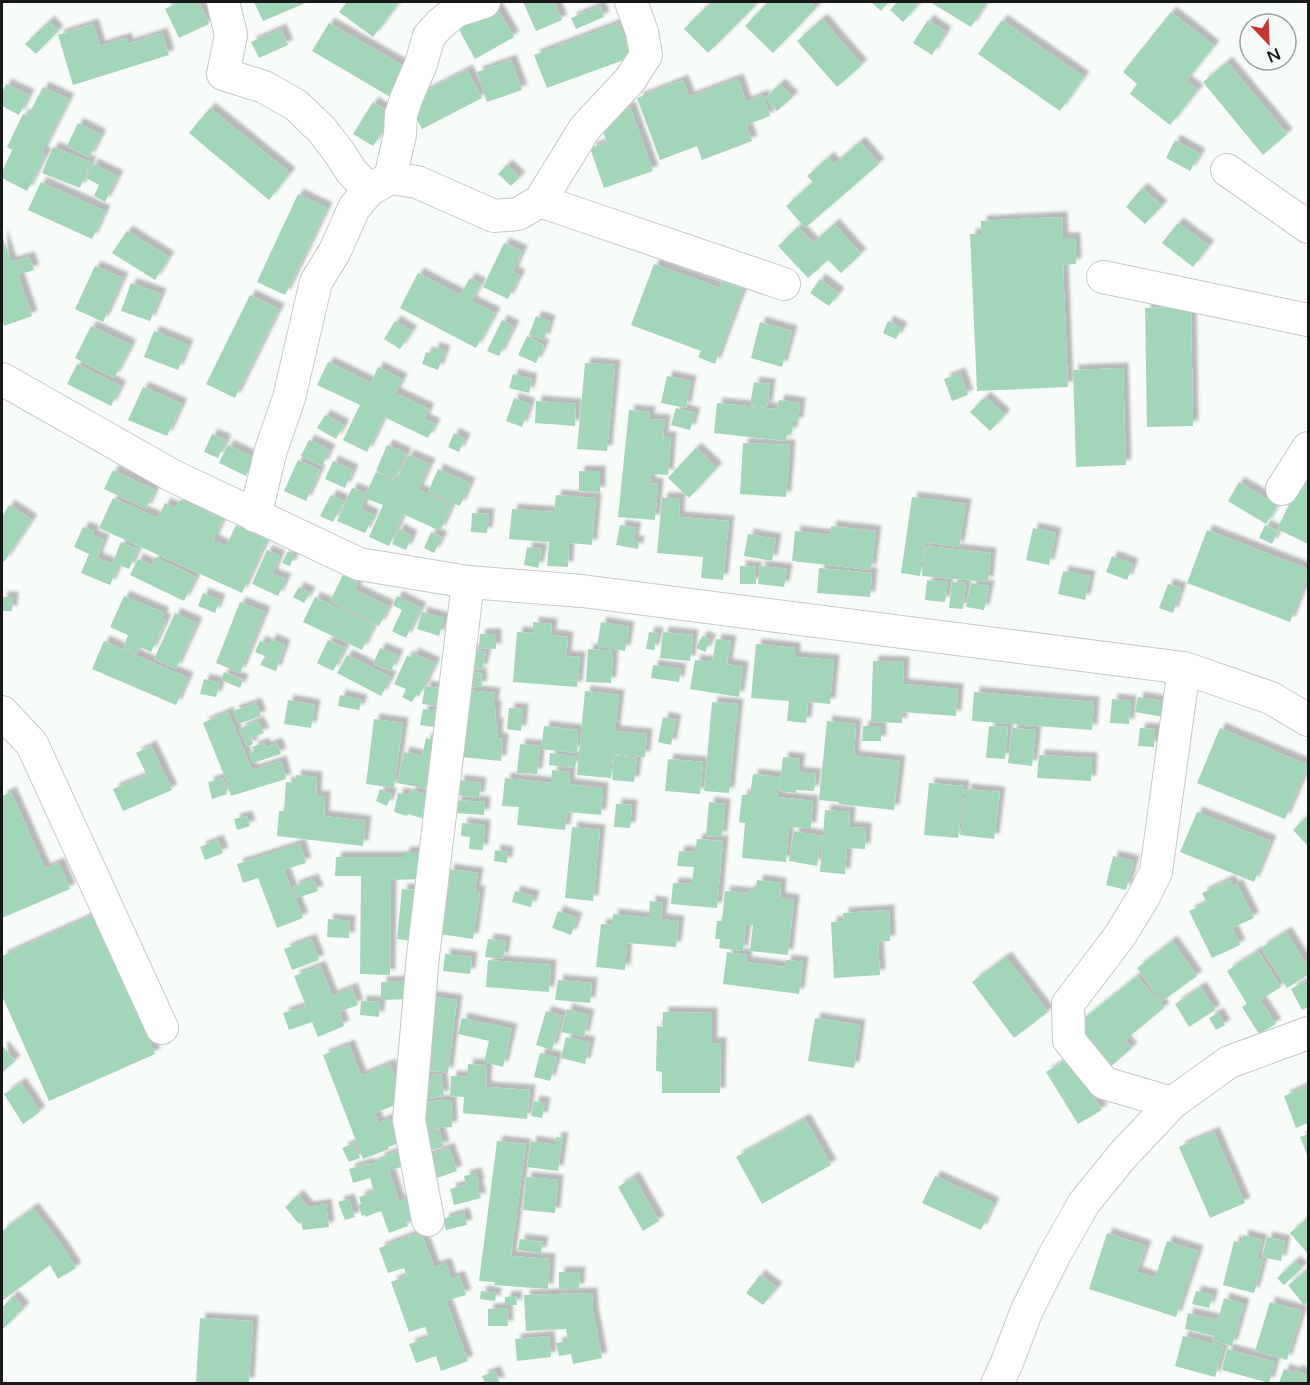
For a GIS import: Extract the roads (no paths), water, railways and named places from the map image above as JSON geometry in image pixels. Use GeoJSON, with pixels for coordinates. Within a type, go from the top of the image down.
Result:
{"type":"FeatureCollection","features":[{"type":"Feature","properties":{"kind":"street"},"geometry":{"type":"LineString","coordinates":[[223,2],[231,35],[223,74],[264,87],[296,105],[322,130],[351,171],[380,184],[417,182],[494,216],[518,214],[540,201],[585,128],[630,80],[646,55],[642,32],[631,2]]}},
{"type":"Feature","properties":{"kind":"street"},"geometry":{"type":"LineString","coordinates":[[255,516],[271,450],[289,398],[316,282],[335,251],[354,208],[380,184],[400,135],[401,115],[421,64],[429,36],[456,11],[484,2]]}},
{"type":"Feature","properties":{"kind":"street"},"geometry":{"type":"LineString","coordinates":[[1227,170],[1308,227]]}},
{"type":"Feature","properties":{"kind":"street"},"geometry":{"type":"LineString","coordinates":[[540,201],[784,284]]}},
{"type":"Feature","properties":{"kind":"street"},"geometry":{"type":"LineString","coordinates":[[1103,277],[1308,320]]}},
{"type":"Feature","properties":{"kind":"street"},"geometry":{"type":"LineString","coordinates":[[2,379],[173,476],[359,564],[468,582],[582,591],[1184,668],[1271,698],[1308,720]]}},
{"type":"Feature","properties":{"kind":"street"},"geometry":{"type":"LineString","coordinates":[[1282,489],[1308,448]]}},
{"type":"Feature","properties":{"kind":"street"},"geometry":{"type":"LineString","coordinates":[[428,1220],[409,1120],[423,956],[468,582]]}},
{"type":"Feature","properties":{"kind":"street"},"geometry":{"type":"LineString","coordinates":[[1173,1103],[1104,1083],[1069,1040],[1068,1004],[1119,937],[1143,898],[1155,872],[1184,668]]}},
{"type":"Feature","properties":{"kind":"street"},"geometry":{"type":"LineString","coordinates":[[2,712],[32,744],[162,1028]]}},
{"type":"Feature","properties":{"kind":"street"},"geometry":{"type":"LineString","coordinates":[[997,1383],[1027,1310],[1054,1256],[1084,1203],[1123,1155],[1173,1103],[1229,1062],[1308,1033]]}}]}
